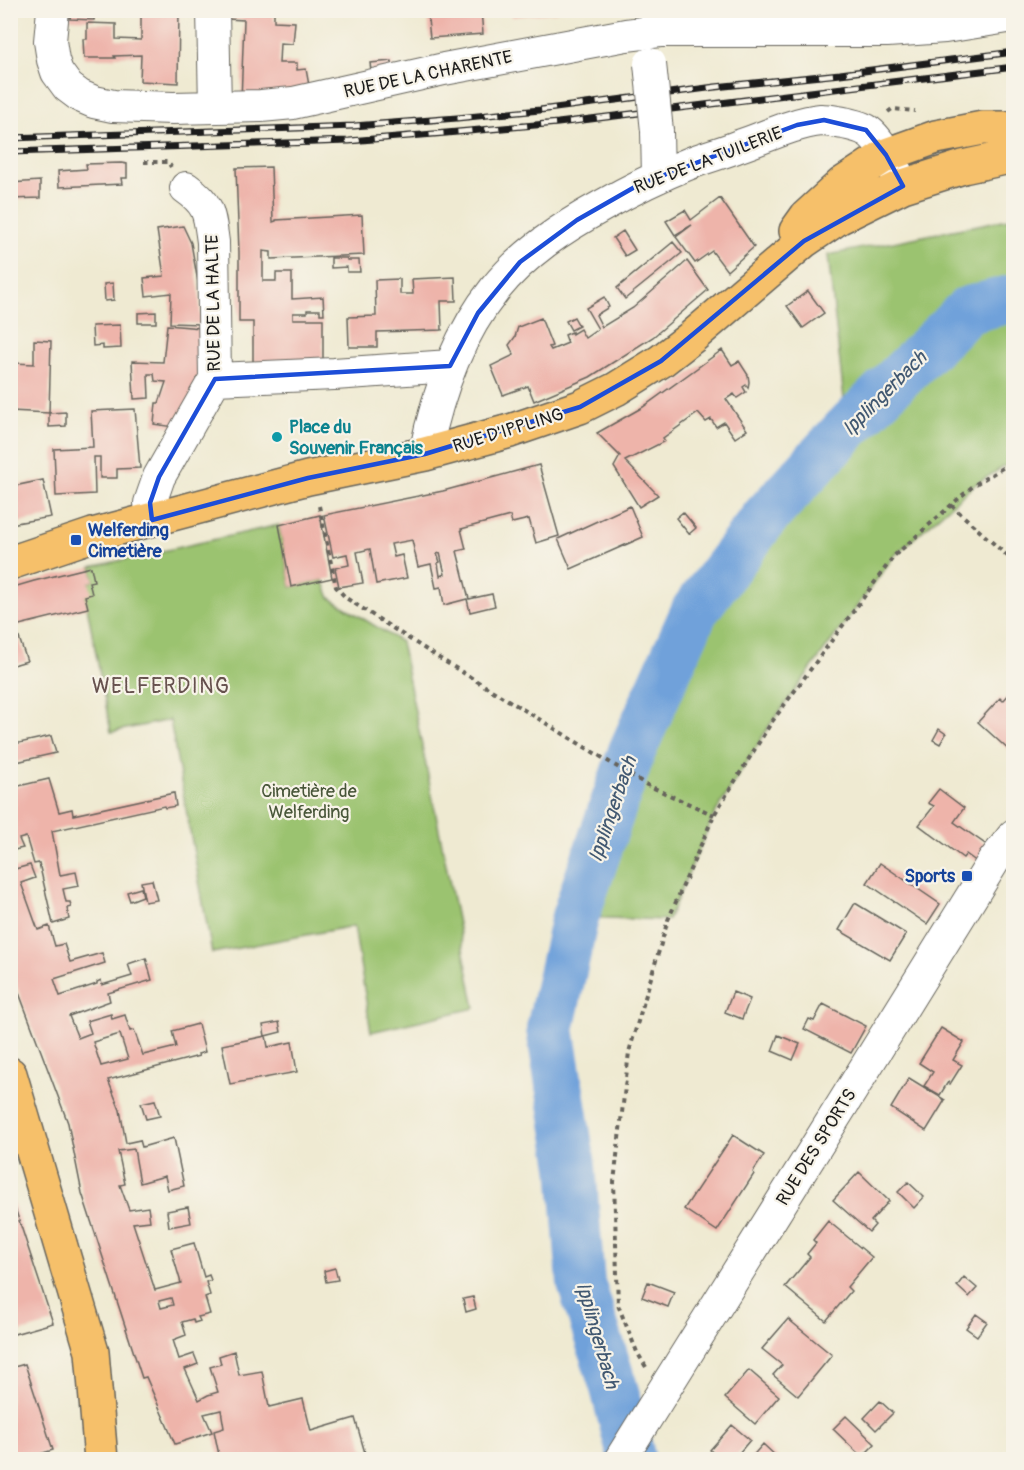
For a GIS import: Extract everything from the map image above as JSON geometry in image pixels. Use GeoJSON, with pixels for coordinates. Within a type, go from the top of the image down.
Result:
{"type":"FeatureCollection","features":[{"type":"Feature","properties":{"kind":"main road","name":"RUE D'IPPLING"},"geometry":{"type":"LineString","coordinates":[[761,277],[806,217],[842,184],[886,155],[936,137],[982,128],[1014,128]]}},
{"type":"Feature","properties":{"kind":"main road","name":"RUE D'IPPLING"},"geometry":{"type":"LineString","coordinates":[[10,563],[93,535],[308,478],[425,454],[510,431],[580,407],[616,389],[661,361],[804,241],[838,218],[903,186],[963,167],[1014,156]]}},
{"type":"Feature","properties":{"kind":"main road"},"geometry":{"type":"LineString","coordinates":[[10,1074],[92,1352],[101,1460]]}},
{"type":"Feature","properties":{"kind":"street","name":"RUE DE LA CHARENTE"},"geometry":{"type":"LineString","coordinates":[[53,10],[50,41],[53,60],[57,72],[68,87],[80,96],[113,106],[215,107],[293,103],[637,22],[660,31],[887,31],[945,27],[1014,16]]}},
{"type":"Feature","properties":{"kind":"street"},"geometry":{"type":"LineString","coordinates":[[213,10],[215,107]]}},
{"type":"Feature","properties":{"kind":"street"},"geometry":{"type":"LineString","coordinates":[[637,22],[650,64],[657,131],[658,177]]}},
{"type":"Feature","properties":{"kind":"street","name":"RUE DE LA TUILERIE"},"geometry":{"type":"LineString","coordinates":[[425,454],[440,394],[450,366],[464,336],[496,288],[520,262],[541,244],[577,220],[640,184],[688,164],[797,125],[824,120],[851,125],[871,134],[903,186]]}},
{"type":"Feature","properties":{"kind":"street","name":"RUE DE LA HALTE"},"geometry":{"type":"LineString","coordinates":[[152,520],[150,503],[159,477],[215,379],[213,242],[210,221],[206,206],[186,188]]}},
{"type":"Feature","properties":{"kind":"street"},"geometry":{"type":"LineString","coordinates":[[215,379],[450,366]]}},
{"type":"Feature","properties":{"kind":"street","name":"RUE DES SPORTS"},"geometry":{"type":"LineString","coordinates":[[620,1460],[993,862],[1014,835]]}},
{"type":"Feature","properties":{"kind":"path"},"geometry":{"type":"LineString","coordinates":[[144,162],[168,162]]}},
{"type":"Feature","properties":{"kind":"path"},"geometry":{"type":"LineString","coordinates":[[662,1392],[637,1352],[618,1305],[614,1182],[629,1052],[668,920],[714,815],[771,723],[894,556],[974,484],[1014,461]]}},
{"type":"Feature","properties":{"kind":"path"},"geometry":{"type":"LineString","coordinates":[[308,478],[321,512],[336,587],[346,598],[439,658],[647,785],[714,815]]}},
{"type":"Feature","properties":{"kind":"path"},"geometry":{"type":"LineString","coordinates":[[951,505],[1014,562]]}},
{"type":"Feature","properties":{"kind":"highlighted area"},"geometry":{"type":"Polygon","coordinates":[[[824,120],[866,130],[886,155],[903,186],[804,241],[661,361],[580,407],[425,454],[308,478],[152,520],[150,503],[159,477],[215,379],[450,366],[478,313],[520,262],[577,220],[640,184],[797,125],[824,120]]]}},
{"type":"Feature","properties":{"kind":"green space"},"geometry":{"type":"Polygon","coordinates":[[[1013,218],[1013,461],[974,485],[894,556],[771,723],[714,815],[668,920],[575,917],[632,751],[695,610],[765,517],[847,427],[828,255],[1013,218]]]}},
{"type":"Feature","properties":{"kind":"green space","name":"Cimetière de Welferding"},"geometry":{"type":"Polygon","coordinates":[[[279,525],[291,587],[323,580],[330,598],[401,642],[475,1008],[371,1032],[354,926],[212,953],[170,720],[111,732],[85,596],[89,582],[94,581],[91,567],[279,525]]]}},
{"type":"Feature","properties":{"kind":"building"},"geometry":{"type":"Polygon","coordinates":[[[71,10],[95,10],[94,20],[70,19],[71,10]]]}},
{"type":"Feature","properties":{"kind":"building"},"geometry":{"type":"Polygon","coordinates":[[[141,10],[179,10],[178,83],[140,81],[141,55],[84,58],[83,39],[87,39],[87,23],[116,24],[116,39],[141,40],[141,10]]]}},
{"type":"Feature","properties":{"kind":"building"},"geometry":{"type":"Polygon","coordinates":[[[227,10],[274,10],[274,21],[295,22],[293,44],[280,43],[279,63],[297,63],[297,70],[306,69],[310,91],[241,101],[244,20],[227,19],[227,10]]]}},
{"type":"Feature","properties":{"kind":"building"},"geometry":{"type":"Polygon","coordinates":[[[427,10],[481,10],[483,34],[430,38],[427,10]]]}},
{"type":"Feature","properties":{"kind":"building"},"geometry":{"type":"Polygon","coordinates":[[[512,10],[557,10],[557,12],[512,17],[512,10]]]}},
{"type":"Feature","properties":{"kind":"building"},"geometry":{"type":"Polygon","coordinates":[[[704,10],[774,10],[775,14],[705,19],[704,10]]]}},
{"type":"Feature","properties":{"kind":"building"},"geometry":{"type":"Polygon","coordinates":[[[392,61],[394,73],[372,78],[370,63],[392,61]]]}},
{"type":"Feature","properties":{"kind":"building"},"geometry":{"type":"Polygon","coordinates":[[[86,164],[127,164],[127,178],[121,178],[122,184],[59,187],[58,171],[87,169],[86,164]]]}},
{"type":"Feature","properties":{"kind":"building"},"geometry":{"type":"Polygon","coordinates":[[[271,167],[273,222],[362,215],[364,255],[271,259],[271,252],[263,251],[263,281],[276,281],[276,273],[292,273],[292,299],[323,297],[324,314],[320,314],[320,310],[307,310],[307,313],[293,313],[293,319],[323,319],[323,362],[253,362],[253,322],[239,322],[236,168],[271,167]]]}},
{"type":"Feature","properties":{"kind":"building"},"geometry":{"type":"Polygon","coordinates":[[[40,181],[40,198],[10,199],[10,183],[40,181]]]}},
{"type":"Feature","properties":{"kind":"building"},"geometry":{"type":"Polygon","coordinates":[[[720,198],[754,247],[727,271],[712,251],[695,263],[676,237],[692,225],[675,235],[666,221],[685,210],[691,220],[720,198]]]}},
{"type":"Feature","properties":{"kind":"building"},"geometry":{"type":"Polygon","coordinates":[[[183,226],[191,243],[199,288],[201,324],[170,323],[171,293],[146,296],[144,278],[164,276],[157,230],[183,226]]]}},
{"type":"Feature","properties":{"kind":"building"},"geometry":{"type":"Polygon","coordinates":[[[623,231],[635,250],[625,256],[613,238],[623,231]]]}},
{"type":"Feature","properties":{"kind":"building"},"geometry":{"type":"Polygon","coordinates":[[[673,242],[682,253],[625,299],[617,288],[673,242]]]}},
{"type":"Feature","properties":{"kind":"building"},"geometry":{"type":"Polygon","coordinates":[[[331,258],[359,260],[360,272],[347,272],[347,267],[331,268],[331,258]]]}},
{"type":"Feature","properties":{"kind":"building"},"geometry":{"type":"Polygon","coordinates":[[[687,261],[708,290],[653,337],[590,377],[534,401],[528,386],[503,395],[491,366],[514,355],[509,345],[518,327],[541,318],[552,346],[549,347],[551,350],[568,343],[565,335],[580,329],[585,338],[598,329],[586,308],[604,297],[609,307],[596,315],[602,327],[633,308],[687,261]]]}},
{"type":"Feature","properties":{"kind":"building"},"geometry":{"type":"Polygon","coordinates":[[[455,277],[456,301],[441,301],[442,330],[377,332],[377,347],[349,347],[348,317],[376,316],[375,280],[400,279],[400,294],[413,294],[412,279],[455,277]]]}},
{"type":"Feature","properties":{"kind":"building"},"geometry":{"type":"Polygon","coordinates":[[[113,283],[114,300],[105,301],[104,284],[113,283]]]}},
{"type":"Feature","properties":{"kind":"building"},"geometry":{"type":"Polygon","coordinates":[[[808,291],[824,313],[803,328],[787,306],[808,291]]]}},
{"type":"Feature","properties":{"kind":"building"},"geometry":{"type":"Polygon","coordinates":[[[156,312],[156,323],[138,323],[138,313],[156,312]]]}},
{"type":"Feature","properties":{"kind":"building"},"geometry":{"type":"Polygon","coordinates":[[[574,317],[579,326],[571,330],[566,321],[574,317]]]}},
{"type":"Feature","properties":{"kind":"building"},"geometry":{"type":"Polygon","coordinates":[[[120,325],[121,348],[103,349],[103,345],[93,346],[92,326],[120,325]]]}},
{"type":"Feature","properties":{"kind":"building"},"geometry":{"type":"Polygon","coordinates":[[[167,325],[201,328],[199,376],[187,407],[174,427],[154,424],[156,403],[159,403],[166,382],[155,381],[154,374],[148,374],[149,398],[134,399],[132,361],[163,362],[167,325]]]}},
{"type":"Feature","properties":{"kind":"building"},"geometry":{"type":"Polygon","coordinates":[[[34,340],[51,341],[49,413],[11,411],[14,363],[34,364],[34,340]]]}},
{"type":"Feature","properties":{"kind":"building"},"geometry":{"type":"Polygon","coordinates":[[[722,350],[732,365],[739,361],[748,375],[748,388],[746,385],[743,387],[746,392],[737,398],[734,394],[726,399],[747,430],[735,438],[724,422],[716,427],[711,419],[706,422],[698,413],[663,438],[665,441],[625,461],[658,495],[639,507],[614,467],[620,456],[597,433],[643,407],[722,350]]]}},
{"type":"Feature","properties":{"kind":"building"},"geometry":{"type":"Polygon","coordinates":[[[135,409],[140,468],[117,469],[117,478],[100,478],[100,457],[94,457],[95,494],[56,496],[54,449],[93,447],[91,411],[135,409]]]}},
{"type":"Feature","properties":{"kind":"building"},"geometry":{"type":"Polygon","coordinates":[[[66,412],[66,426],[49,427],[49,413],[66,412]]]}},
{"type":"Feature","properties":{"kind":"building"},"geometry":{"type":"Polygon","coordinates":[[[539,465],[559,536],[536,543],[529,519],[512,523],[510,516],[461,529],[466,549],[457,551],[469,599],[492,594],[495,606],[470,612],[467,599],[444,605],[441,587],[436,588],[431,564],[418,567],[412,540],[391,544],[394,557],[402,555],[407,578],[376,584],[370,549],[357,552],[363,583],[339,587],[335,568],[349,565],[347,554],[333,557],[324,515],[443,491],[539,465]],[[440,553],[437,554],[440,562],[438,563],[440,576],[445,574],[440,553]]]}},
{"type":"Feature","properties":{"kind":"building"},"geometry":{"type":"Polygon","coordinates":[[[13,479],[14,486],[43,480],[51,517],[10,524],[10,480],[13,479]]]}},
{"type":"Feature","properties":{"kind":"building"},"geometry":{"type":"Polygon","coordinates":[[[630,506],[643,537],[571,569],[558,539],[630,506]]]}},
{"type":"Feature","properties":{"kind":"building"},"geometry":{"type":"Polygon","coordinates":[[[683,512],[696,528],[689,534],[676,518],[683,512]]]}},
{"type":"Feature","properties":{"kind":"building"},"geometry":{"type":"Polygon","coordinates":[[[320,515],[332,578],[291,587],[279,525],[320,515]]]}},
{"type":"Feature","properties":{"kind":"building"},"geometry":{"type":"Polygon","coordinates":[[[91,567],[94,581],[89,582],[92,594],[85,596],[88,608],[15,626],[27,661],[10,666],[10,588],[91,567]]]}},
{"type":"Feature","properties":{"kind":"building"},"geometry":{"type":"Polygon","coordinates":[[[1014,689],[1014,751],[1012,753],[978,722],[1000,698],[1003,701],[1014,689]]]}},
{"type":"Feature","properties":{"kind":"building"},"geometry":{"type":"Polygon","coordinates":[[[939,729],[946,734],[940,744],[933,740],[939,729]]]}},
{"type":"Feature","properties":{"kind":"building"},"geometry":{"type":"Polygon","coordinates":[[[10,731],[15,744],[51,736],[56,753],[12,763],[10,731]]]}},
{"type":"Feature","properties":{"kind":"building"},"geometry":{"type":"Polygon","coordinates":[[[49,779],[59,812],[72,809],[73,815],[174,793],[176,806],[165,808],[164,806],[52,831],[60,875],[76,872],[79,886],[63,889],[66,902],[70,902],[71,907],[67,908],[69,919],[53,924],[39,863],[34,864],[26,837],[19,839],[23,848],[10,851],[10,788],[49,779]]]}},
{"type":"Feature","properties":{"kind":"building"},"geometry":{"type":"Polygon","coordinates":[[[939,789],[964,808],[954,822],[988,846],[977,862],[966,854],[963,858],[919,825],[934,806],[928,803],[939,789]]]}},
{"type":"Feature","properties":{"kind":"building"},"geometry":{"type":"Polygon","coordinates":[[[10,857],[15,869],[30,865],[35,878],[21,883],[38,930],[49,926],[55,946],[64,944],[70,962],[102,953],[105,963],[54,979],[60,996],[97,984],[101,980],[102,985],[132,976],[128,964],[146,958],[152,980],[108,993],[110,1001],[69,1016],[78,1038],[91,1033],[87,1021],[111,1014],[112,1019],[125,1015],[130,1031],[134,1030],[143,1055],[176,1047],[172,1031],[198,1024],[205,1052],[198,1054],[199,1056],[108,1080],[120,1110],[126,1143],[140,1140],[142,1147],[174,1138],[184,1186],[168,1190],[165,1176],[140,1183],[134,1149],[118,1151],[125,1184],[120,1185],[129,1210],[148,1207],[150,1221],[133,1223],[155,1290],[181,1283],[171,1249],[194,1243],[204,1277],[209,1275],[211,1280],[206,1282],[210,1295],[205,1297],[210,1314],[198,1317],[200,1321],[194,1323],[193,1319],[182,1322],[186,1335],[173,1340],[179,1359],[194,1354],[198,1364],[185,1369],[199,1400],[218,1392],[210,1367],[221,1364],[219,1356],[234,1351],[239,1375],[262,1371],[269,1407],[303,1399],[311,1431],[355,1418],[367,1460],[220,1460],[214,1431],[224,1428],[221,1410],[204,1414],[212,1432],[175,1444],[146,1377],[142,1378],[82,1193],[68,1123],[10,969],[10,857]],[[120,1034],[93,1042],[101,1066],[128,1059],[120,1034]],[[171,1298],[159,1301],[161,1308],[173,1305],[171,1298]]]}},
{"type":"Feature","properties":{"kind":"building"},"geometry":{"type":"Polygon","coordinates":[[[880,863],[940,904],[927,924],[867,883],[880,863]]]}},
{"type":"Feature","properties":{"kind":"building"},"geometry":{"type":"Polygon","coordinates":[[[152,880],[157,900],[145,902],[141,882],[152,880]]]}},
{"type":"Feature","properties":{"kind":"building"},"geometry":{"type":"Polygon","coordinates":[[[141,888],[143,896],[130,901],[127,892],[141,888]]]}},
{"type":"Feature","properties":{"kind":"building"},"geometry":{"type":"Polygon","coordinates":[[[855,903],[906,934],[890,960],[839,930],[855,903]]]}},
{"type":"Feature","properties":{"kind":"building"},"geometry":{"type":"Polygon","coordinates":[[[733,992],[750,999],[742,1019],[725,1012],[733,992]]]}},
{"type":"Feature","properties":{"kind":"building"},"geometry":{"type":"Polygon","coordinates":[[[823,1004],[866,1026],[851,1053],[804,1029],[809,1019],[814,1021],[823,1004]]]}},
{"type":"Feature","properties":{"kind":"building"},"geometry":{"type":"Polygon","coordinates":[[[279,1022],[281,1032],[265,1036],[263,1025],[279,1022]]]}},
{"type":"Feature","properties":{"kind":"building"},"geometry":{"type":"Polygon","coordinates":[[[941,1028],[964,1042],[953,1060],[962,1065],[940,1095],[924,1086],[933,1072],[919,1063],[941,1028]]]}},
{"type":"Feature","properties":{"kind":"building"},"geometry":{"type":"Polygon","coordinates":[[[778,1035],[800,1044],[793,1060],[772,1051],[778,1035]]]}},
{"type":"Feature","properties":{"kind":"building"},"geometry":{"type":"Polygon","coordinates":[[[266,1036],[268,1047],[292,1042],[297,1072],[230,1084],[222,1045],[266,1036]]]}},
{"type":"Feature","properties":{"kind":"building"},"geometry":{"type":"Polygon","coordinates":[[[909,1078],[945,1100],[926,1131],[891,1108],[909,1078]]]}},
{"type":"Feature","properties":{"kind":"building"},"geometry":{"type":"Polygon","coordinates":[[[155,1100],[160,1116],[146,1119],[141,1103],[155,1100]]]}},
{"type":"Feature","properties":{"kind":"building"},"geometry":{"type":"Polygon","coordinates":[[[733,1135],[764,1155],[717,1231],[684,1209],[733,1135]]]}},
{"type":"Feature","properties":{"kind":"building"},"geometry":{"type":"Polygon","coordinates":[[[859,1172],[889,1201],[871,1221],[875,1225],[869,1232],[833,1200],[859,1172]]]}},
{"type":"Feature","properties":{"kind":"building"},"geometry":{"type":"Polygon","coordinates":[[[908,1182],[924,1197],[914,1208],[898,1192],[908,1182]]]}},
{"type":"Feature","properties":{"kind":"building"},"geometry":{"type":"Polygon","coordinates":[[[10,1193],[53,1323],[14,1334],[10,1324],[10,1193]]]}},
{"type":"Feature","properties":{"kind":"building"},"geometry":{"type":"Polygon","coordinates":[[[188,1207],[191,1223],[169,1227],[167,1211],[188,1207]]]}},
{"type":"Feature","properties":{"kind":"building"},"geometry":{"type":"Polygon","coordinates":[[[828,1221],[872,1257],[847,1287],[851,1291],[826,1321],[785,1287],[810,1257],[807,1254],[816,1243],[813,1240],[828,1221]]]}},
{"type":"Feature","properties":{"kind":"building"},"geometry":{"type":"Polygon","coordinates":[[[335,1268],[338,1280],[326,1282],[324,1271],[335,1268]]]}},
{"type":"Feature","properties":{"kind":"building"},"geometry":{"type":"Polygon","coordinates":[[[964,1277],[977,1288],[969,1297],[957,1286],[964,1277]]]}},
{"type":"Feature","properties":{"kind":"building"},"geometry":{"type":"Polygon","coordinates":[[[648,1282],[674,1292],[668,1307],[642,1297],[648,1282]]]}},
{"type":"Feature","properties":{"kind":"building"},"geometry":{"type":"Polygon","coordinates":[[[473,1297],[476,1309],[466,1312],[463,1299],[473,1297]]]}},
{"type":"Feature","properties":{"kind":"building"},"geometry":{"type":"Polygon","coordinates":[[[976,1314],[987,1322],[977,1336],[966,1328],[976,1314]]]}},
{"type":"Feature","properties":{"kind":"building"},"geometry":{"type":"Polygon","coordinates":[[[788,1319],[832,1355],[798,1396],[773,1375],[782,1365],[762,1349],[788,1319]]]}},
{"type":"Feature","properties":{"kind":"building"},"geometry":{"type":"Polygon","coordinates":[[[25,1364],[53,1450],[20,1460],[17,1451],[10,1453],[10,1368],[25,1364]]]}},
{"type":"Feature","properties":{"kind":"building"},"geometry":{"type":"Polygon","coordinates":[[[749,1370],[779,1396],[755,1424],[725,1398],[749,1370]]]}},
{"type":"Feature","properties":{"kind":"building"},"geometry":{"type":"Polygon","coordinates":[[[880,1401],[893,1413],[876,1430],[864,1418],[880,1401]]]}},
{"type":"Feature","properties":{"kind":"building"},"geometry":{"type":"Polygon","coordinates":[[[846,1416],[875,1444],[862,1457],[833,1429],[846,1416]]]}},
{"type":"Feature","properties":{"kind":"building"},"geometry":{"type":"Polygon","coordinates":[[[732,1425],[750,1440],[733,1460],[722,1460],[710,1450],[732,1425]]]}},
{"type":"Feature","properties":{"kind":"building"},"geometry":{"type":"Polygon","coordinates":[[[763,1444],[780,1460],[749,1460],[763,1444]]]}},
{"type":"Feature","properties":{"kind":"waterway","name":"Ipplingerbach"},"geometry":{"type":"LineString","coordinates":[[632,1460],[614,1388],[581,1283],[572,1166],[550,1029],[575,917],[632,751],[695,610],[765,517],[848,427],[968,310],[1014,298]]}},
{"type":"Feature","properties":{"kind":"railway"},"geometry":{"type":"LineString","coordinates":[[10,138],[354,126],[457,118],[540,110],[1014,52]]}},
{"type":"Feature","properties":{"kind":"railway"},"geometry":{"type":"LineString","coordinates":[[10,152],[349,141],[446,133],[558,123],[1014,67]]}},
{"type":"Feature","properties":{"kind":"place","name":"Place du Souvenir Français"},"geometry":{"type":"Point","coordinates":[277,437]}},
{"type":"Feature","properties":{"kind":"place","name":"Welferding Cimetière"},"geometry":{"type":"Point","coordinates":[76,540]}},
{"type":"Feature","properties":{"kind":"place","name":"Sports"},"geometry":{"type":"Point","coordinates":[967,876]}},
{"type":"Feature","properties":{"kind":"district","name":"WELFERDING"},"geometry":{"type":"Point","coordinates":[161,686]}}]}
